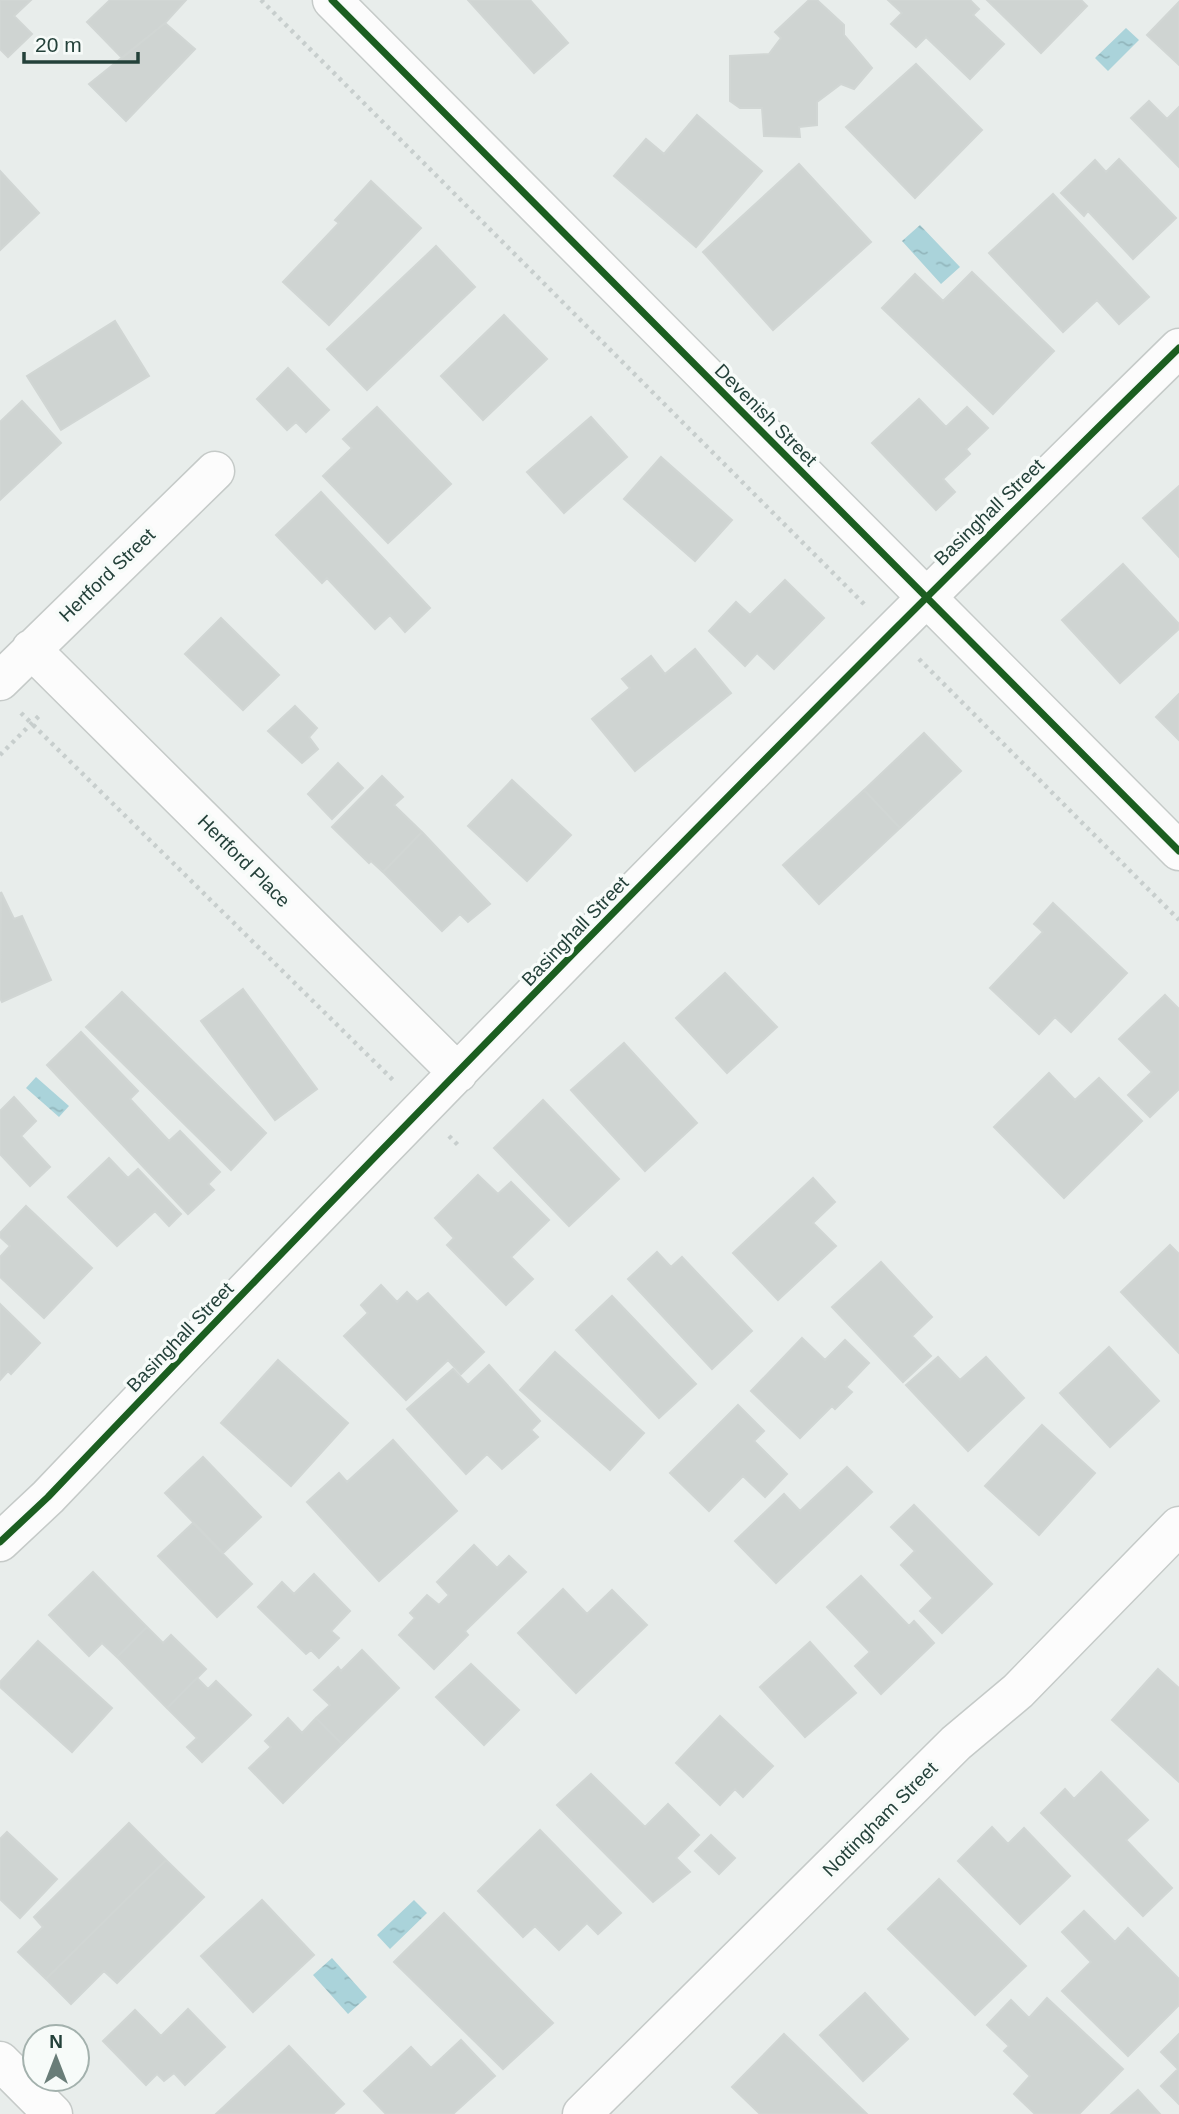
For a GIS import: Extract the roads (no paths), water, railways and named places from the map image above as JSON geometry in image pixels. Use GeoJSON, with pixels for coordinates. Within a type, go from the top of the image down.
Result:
{"type":"FeatureCollection","features":[{"type":"Feature","properties":{"kind":"street","name":"Devenish Street"},"geometry":{"type":"LineString","coordinates":[[332,0],[1179,852]]}},
{"type":"Feature","properties":{"kind":"street","name":"Basinghall Street"},"geometry":{"type":"LineString","coordinates":[[0,1542],[48,1497],[422,1109],[891,631],[1179,348]]}},
{"type":"Feature","properties":{"kind":"street","name":"Hertford Street"},"geometry":{"type":"LineString","coordinates":[[8,695],[31,649],[215,471]]}},
{"type":"Feature","properties":{"kind":"street","name":"Hertford Place"},"geometry":{"type":"LineString","coordinates":[[31,649],[458,1073]]}},
{"type":"Feature","properties":{"kind":"street","name":"Nottingham Street"},"geometry":{"type":"LineString","coordinates":[[582,2114],[956,1744],[1018,1691],[1179,1526]]}},
{"type":"Feature","properties":{"kind":"street"},"geometry":{"type":"LineString","coordinates":[[0,2061],[53,2114]]}},
{"type":"Feature","properties":{"kind":"water"},"geometry":{"type":"Polygon","coordinates":[[[1126,28],[1139,40],[1108,71],[1095,58],[1126,28]]]}},
{"type":"Feature","properties":{"kind":"water"},"geometry":{"type":"Polygon","coordinates":[[[920,225],[960,267],[941,284],[902,241],[920,225]]]}},
{"type":"Feature","properties":{"kind":"water"},"geometry":{"type":"Polygon","coordinates":[[[36,1077],[69,1106],[59,1117],[26,1088],[36,1077]]]}},
{"type":"Feature","properties":{"kind":"water"},"geometry":{"type":"Polygon","coordinates":[[[414,1900],[427,1913],[390,1949],[377,1935],[414,1900]]]}},
{"type":"Feature","properties":{"kind":"water"},"geometry":{"type":"Polygon","coordinates":[[[332,1958],[367,1997],[348,2014],[313,1975],[332,1958]]]}}]}
